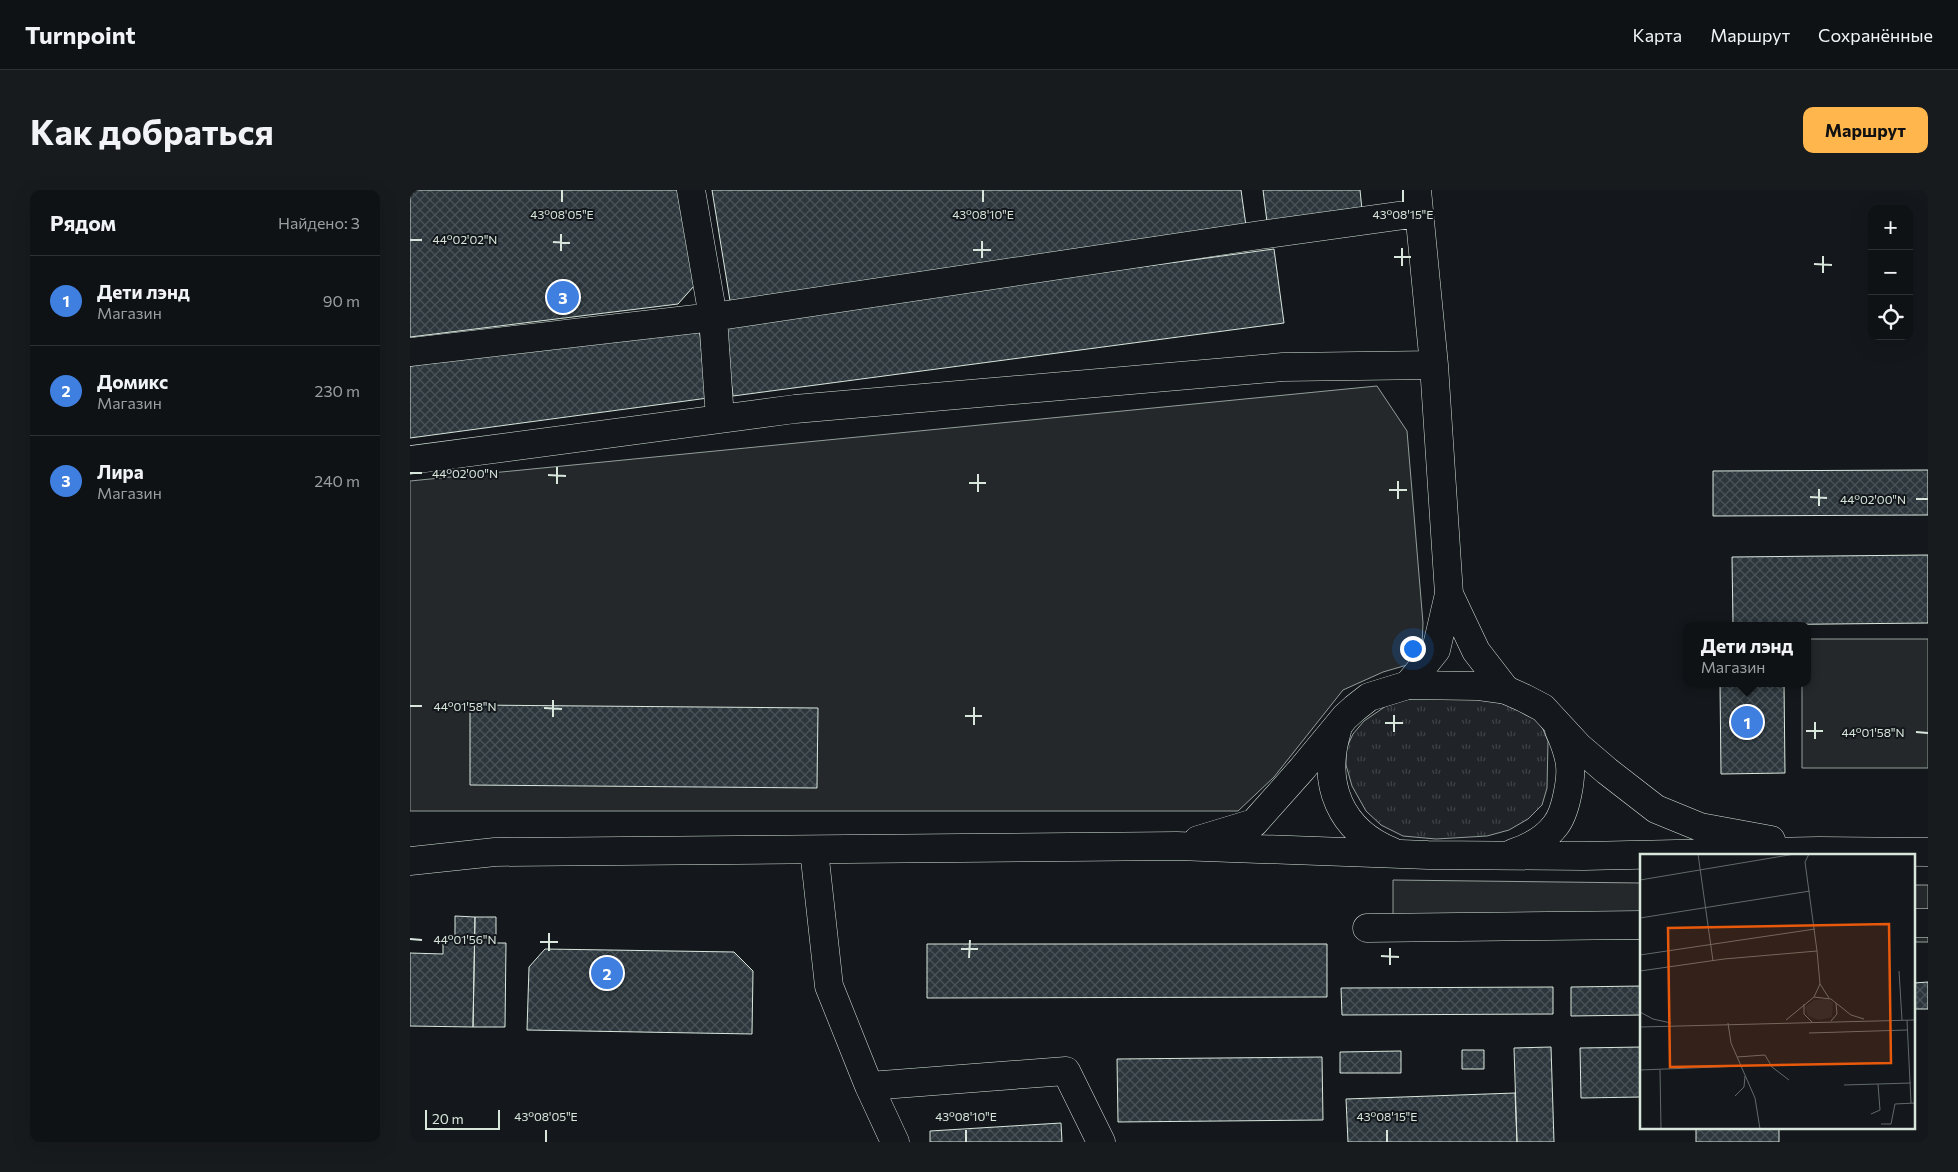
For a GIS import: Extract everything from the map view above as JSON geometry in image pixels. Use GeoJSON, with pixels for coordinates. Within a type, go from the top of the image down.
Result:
{"type":"FeatureCollection","features":[{"type":"Feature","properties":{"kind":"main road"},"geometry":{"type":"LineString","coordinates":[[691,190],[714,317],[720,419]]}},
{"type":"Feature","properties":{"kind":"main road"},"geometry":{"type":"LineString","coordinates":[[410,352],[714,317],[1260,235],[1418,202],[1434,365],[1448,594],[1436,650],[1408,685]]}},
{"type":"Feature","properties":{"kind":"main road"},"geometry":{"type":"LineString","coordinates":[[410,460],[825,406],[1283,367],[1434,365]]}},
{"type":"Feature","properties":{"kind":"main road"},"geometry":{"type":"LineString","coordinates":[[1448,594],[1476,651],[1506,690]]}},
{"type":"Feature","properties":{"kind":"main road"},"geometry":{"type":"LineString","coordinates":[[1177,846],[1254,823],[1345,717],[1370,697],[1408,685],[1477,686],[1506,690],[1543,708],[1556,724],[1606,771],[1656,809],[1700,827],[1819,851]]}},
{"type":"Feature","properties":{"kind":"main road"},"geometry":{"type":"LineString","coordinates":[[1511,854],[1528,848],[1556,826],[1564,804],[1570,778],[1570,760],[1556,724]]}},
{"type":"Feature","properties":{"kind":"main road"},"geometry":{"type":"LineString","coordinates":[[1338,727],[1332,746],[1330,765],[1332,786],[1336,798],[1346,817],[1357,829],[1378,846],[1394,852]]}},
{"type":"Feature","properties":{"kind":"main road"},"geometry":{"type":"LineString","coordinates":[[410,844],[495,852]]}},
{"type":"Feature","properties":{"kind":"main road"},"geometry":{"type":"LineString","coordinates":[[410,860],[495,852],[1177,846],[1328,853],[1394,852],[1428,855],[1640,855]]}},
{"type":"Feature","properties":{"kind":"main road"},"geometry":{"type":"LineString","coordinates":[[814,850],[829,986],[869,1086],[895,1142]]}},
{"type":"Feature","properties":{"kind":"main road"},"geometry":{"type":"LineString","coordinates":[[1678,854],[1819,851],[1928,852]]}},
{"type":"Feature","properties":{"kind":"main road"},"geometry":{"type":"LineString","coordinates":[[1367,928],[1640,925]]}},
{"type":"Feature","properties":{"kind":"main road"},"geometry":{"type":"LineString","coordinates":[[869,1086],[1066,1071],[1101,1142]]}},
{"type":"Feature","properties":{"kind":"green space"},"geometry":{"type":"Polygon","coordinates":[[[1493,697],[1539,720],[1548,741],[1547,788],[1542,805],[1528,819],[1509,830],[1487,836],[1436,839],[1403,836],[1381,825],[1366,811],[1352,786],[1346,765],[1346,749],[1353,734],[1364,721],[1386,706],[1404,699],[1493,697]]]}},
{"type":"Feature","properties":{"kind":"shaded area"},"geometry":{"type":"Polygon","coordinates":[[[1377,386],[1407,431],[1423,623],[1422,645],[1407,665],[1383,672],[1343,690],[1274,777],[1238,811],[410,811],[410,481],[1377,386]]]}},
{"type":"Feature","properties":{"kind":"shaded area"},"geometry":{"type":"Polygon","coordinates":[[[1811,639],[1928,639],[1928,768],[1802,768],[1802,687],[1811,687],[1811,639]]]}},
{"type":"Feature","properties":{"kind":"shaded area"},"geometry":{"type":"Polygon","coordinates":[[[1393,880],[1640,883],[1640,939],[1393,937],[1393,880]]]}},
{"type":"Feature","properties":{"kind":"shaded area"},"geometry":{"type":"Polygon","coordinates":[[[1916,885],[1928,885],[1928,942],[1916,942],[1916,885]]]}},
{"type":"Feature","properties":{"kind":"building"},"geometry":{"type":"Polygon","coordinates":[[[410,190],[683,190],[694,286],[678,304],[410,337],[410,190]]]}},
{"type":"Feature","properties":{"kind":"building"},"geometry":{"type":"Polygon","coordinates":[[[712,190],[1241,190],[1246,226],[731,307],[712,190]]]}},
{"type":"Feature","properties":{"kind":"building"},"geometry":{"type":"Polygon","coordinates":[[[1263,190],[1360,190],[1362,210],[1267,222],[1263,190]]]}},
{"type":"Feature","properties":{"kind":"building"},"geometry":{"type":"Polygon","coordinates":[[[1274,249],[1284,323],[733,396],[723,323],[1274,249]]]}},
{"type":"Feature","properties":{"kind":"building"},"geometry":{"type":"Polygon","coordinates":[[[699,327],[708,398],[410,438],[410,366],[699,327]]]}},
{"type":"Feature","properties":{"kind":"building"},"geometry":{"type":"Polygon","coordinates":[[[1928,470],[1928,515],[1713,516],[1713,471],[1928,470]]]}},
{"type":"Feature","properties":{"kind":"building"},"geometry":{"type":"Polygon","coordinates":[[[1928,555],[1928,623],[1811,624],[1811,622],[1733,622],[1732,557],[1928,555]]]}},
{"type":"Feature","properties":{"kind":"building"},"geometry":{"type":"Polygon","coordinates":[[[1720,687],[1784,687],[1785,773],[1721,774],[1720,687]]]}},
{"type":"Feature","properties":{"kind":"building"},"geometry":{"type":"Polygon","coordinates":[[[470,705],[818,708],[817,788],[470,785],[470,705]]]}},
{"type":"Feature","properties":{"kind":"building"},"geometry":{"type":"Polygon","coordinates":[[[455,916],[475,917],[473,1027],[410,1026],[410,953],[443,954],[443,940],[455,940],[455,916]]]}},
{"type":"Feature","properties":{"kind":"building"},"geometry":{"type":"Polygon","coordinates":[[[475,917],[496,917],[496,943],[506,943],[505,1027],[473,1027],[475,917]]]}},
{"type":"Feature","properties":{"kind":"building"},"geometry":{"type":"Polygon","coordinates":[[[927,944],[1327,944],[1327,997],[927,998],[927,944]]]}},
{"type":"Feature","properties":{"kind":"building"},"geometry":{"type":"Polygon","coordinates":[[[545,949],[734,952],[753,971],[752,1034],[527,1030],[529,967],[545,949]]]}},
{"type":"Feature","properties":{"kind":"building"},"geometry":{"type":"Polygon","coordinates":[[[1928,982],[1928,1009],[1916,1009],[1916,983],[1928,982]]]}},
{"type":"Feature","properties":{"kind":"building"},"geometry":{"type":"Polygon","coordinates":[[[1640,986],[1640,1015],[1571,1016],[1571,987],[1640,986]]]}},
{"type":"Feature","properties":{"kind":"building"},"geometry":{"type":"Polygon","coordinates":[[[1553,987],[1553,1014],[1342,1015],[1341,988],[1553,987]]]}},
{"type":"Feature","properties":{"kind":"building"},"geometry":{"type":"Polygon","coordinates":[[[1551,1047],[1554,1142],[1517,1142],[1514,1048],[1551,1047]]]}},
{"type":"Feature","properties":{"kind":"building"},"geometry":{"type":"Polygon","coordinates":[[[1640,1047],[1640,1097],[1581,1098],[1580,1048],[1640,1047]]]}},
{"type":"Feature","properties":{"kind":"building"},"geometry":{"type":"Polygon","coordinates":[[[1462,1050],[1484,1050],[1484,1069],[1462,1069],[1462,1050]]]}},
{"type":"Feature","properties":{"kind":"building"},"geometry":{"type":"Polygon","coordinates":[[[1401,1051],[1401,1073],[1340,1073],[1340,1052],[1401,1051]]]}},
{"type":"Feature","properties":{"kind":"building"},"geometry":{"type":"Polygon","coordinates":[[[1322,1057],[1323,1120],[1118,1122],[1117,1059],[1322,1057]]]}},
{"type":"Feature","properties":{"kind":"building"},"geometry":{"type":"Polygon","coordinates":[[[1515,1093],[1517,1142],[1348,1142],[1346,1099],[1515,1093]]]}},
{"type":"Feature","properties":{"kind":"building"},"geometry":{"type":"Polygon","coordinates":[[[1061,1123],[1062,1142],[930,1142],[930,1131],[1061,1123]]]}},
{"type":"Feature","properties":{"kind":"building"},"geometry":{"type":"Polygon","coordinates":[[[1696,1130],[1779,1130],[1779,1142],[1696,1142],[1696,1130]]]}},
{"type":"Feature","properties":{"kind":"place","name":"Лира"},"geometry":{"type":"Point","coordinates":[563,297]}},
{"type":"Feature","properties":{"kind":"place","name":"Дети лэнд"},"geometry":{"type":"Point","coordinates":[1747,722]}},
{"type":"Feature","properties":{"kind":"place","name":"Домикс"},"geometry":{"type":"Point","coordinates":[607,973]}}]}
